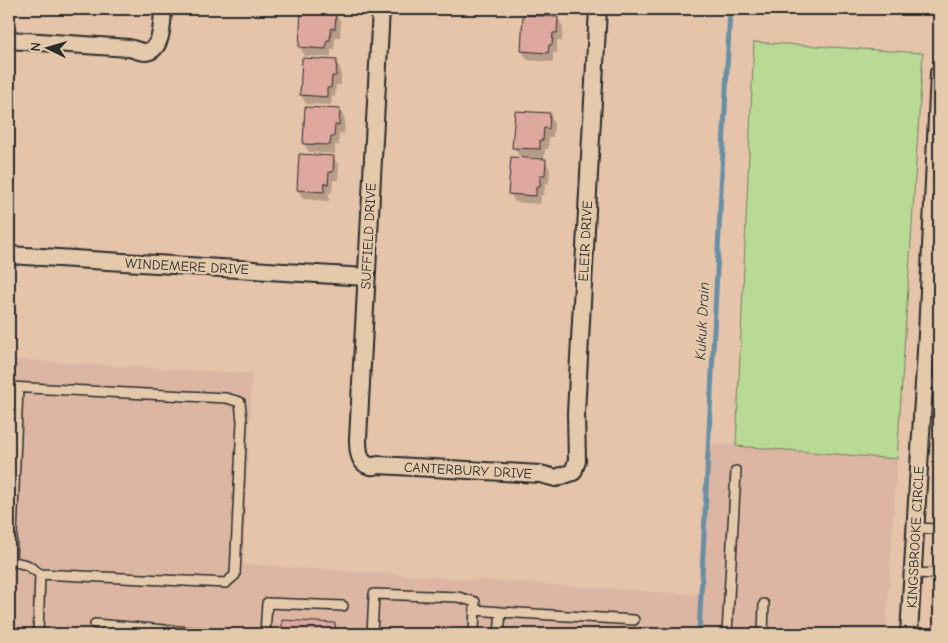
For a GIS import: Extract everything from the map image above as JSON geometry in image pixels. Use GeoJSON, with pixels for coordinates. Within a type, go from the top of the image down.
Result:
{"type":"FeatureCollection","features":[{"type":"Feature","properties":{"kind":"street"},"geometry":{"type":"LineString","coordinates":[[9,40],[129,48],[146,52],[154,48],[160,38],[162,9]]}},
{"type":"Feature","properties":{"kind":"street","name":"SUFFIELD DRIVE"},"geometry":{"type":"LineString","coordinates":[[363,462],[359,455],[358,439],[381,9]]}},
{"type":"Feature","properties":{"kind":"street","name":"ELEIR DRIVE"},"geometry":{"type":"LineString","coordinates":[[573,472],[577,461],[576,412],[598,9]]}},
{"type":"Feature","properties":{"kind":"street","name":"KINGSBROOKE CIRCLE"},"geometry":{"type":"LineString","coordinates":[[910,634],[916,528],[932,383],[930,334],[939,74]]}},
{"type":"Feature","properties":{"kind":"street","name":"WINDEMERE DRIVE"},"geometry":{"type":"LineString","coordinates":[[9,255],[366,277]]}},
{"type":"Feature","properties":{"kind":"street","name":"CANTERBURY DRIVE"},"geometry":{"type":"LineString","coordinates":[[363,462],[370,466],[512,472],[540,474],[556,478],[573,472]]}},
{"type":"Feature","properties":{"kind":"lane"},"geometry":{"type":"LineString","coordinates":[[14,387],[226,398],[240,402],[242,420],[235,575],[226,584],[40,574],[27,565],[10,561],[14,387]]}},
{"type":"Feature","properties":{"kind":"lane"},"geometry":{"type":"LineString","coordinates":[[727,634],[736,471]]}},
{"type":"Feature","properties":{"kind":"lane"},"geometry":{"type":"LineString","coordinates":[[916,528],[939,529]]}},
{"type":"Feature","properties":{"kind":"lane"},"geometry":{"type":"LineString","coordinates":[[913,573],[939,574]]}},
{"type":"Feature","properties":{"kind":"lane"},"geometry":{"type":"LineString","coordinates":[[38,634],[40,574]]}},
{"type":"Feature","properties":{"kind":"lane"},"geometry":{"type":"LineString","coordinates":[[372,634],[374,594],[458,597],[475,602],[474,634]]}},
{"type":"Feature","properties":{"kind":"lane"},"geometry":{"type":"LineString","coordinates":[[264,634],[266,603],[343,606]]}},
{"type":"Feature","properties":{"kind":"lane"},"geometry":{"type":"LineString","coordinates":[[763,634],[764,604]]}},
{"type":"Feature","properties":{"kind":"lane"},"geometry":{"type":"LineString","coordinates":[[475,610],[634,620]]}},
{"type":"Feature","properties":{"kind":"lane"},"geometry":{"type":"LineString","coordinates":[[499,634],[501,612]]}},
{"type":"Feature","properties":{"kind":"lane"},"geometry":{"type":"LineString","coordinates":[[95,624],[212,634]]}},
{"type":"Feature","properties":{"kind":"shaded area"},"geometry":{"type":"Polygon","coordinates":[[[9,359],[252,374],[243,564],[701,595],[709,443],[897,459],[886,634],[9,634],[9,359]]]}},
{"type":"Feature","properties":{"kind":"green space"},"geometry":{"type":"Polygon","coordinates":[[[754,42],[923,53],[897,459],[736,446],[754,42]]]}},
{"type":"Feature","properties":{"kind":"building"},"geometry":{"type":"Polygon","coordinates":[[[301,10],[336,13],[335,29],[331,28],[330,40],[327,40],[326,49],[299,47],[301,10]]]}},
{"type":"Feature","properties":{"kind":"building"},"geometry":{"type":"Polygon","coordinates":[[[523,15],[558,17],[557,33],[553,33],[552,45],[549,45],[548,53],[521,51],[523,15]]]}},
{"type":"Feature","properties":{"kind":"building"},"geometry":{"type":"Polygon","coordinates":[[[302,58],[337,60],[336,76],[332,76],[331,88],[327,88],[327,97],[300,95],[302,58]]]}},
{"type":"Feature","properties":{"kind":"building"},"geometry":{"type":"Polygon","coordinates":[[[305,107],[340,109],[339,125],[335,125],[334,137],[331,137],[330,145],[303,144],[305,107]]]}},
{"type":"Feature","properties":{"kind":"building"},"geometry":{"type":"Polygon","coordinates":[[[515,111],[550,113],[549,129],[544,128],[543,140],[540,140],[540,149],[512,148],[515,111]]]}},
{"type":"Feature","properties":{"kind":"building"},"geometry":{"type":"Polygon","coordinates":[[[299,154],[334,156],[333,172],[329,172],[328,184],[325,183],[324,192],[297,190],[299,154]]]}},
{"type":"Feature","properties":{"kind":"building"},"geometry":{"type":"Polygon","coordinates":[[[511,157],[546,159],[545,175],[540,175],[540,187],[536,187],[536,196],[508,194],[511,157]]]}},
{"type":"Feature","properties":{"kind":"building"},"geometry":{"type":"Polygon","coordinates":[[[282,620],[335,623],[335,634],[282,634],[282,620]]]}},
{"type":"Feature","properties":{"kind":"waterway","name":"Kukuk Drain"},"geometry":{"type":"LineString","coordinates":[[699,634],[730,9]]}}]}
